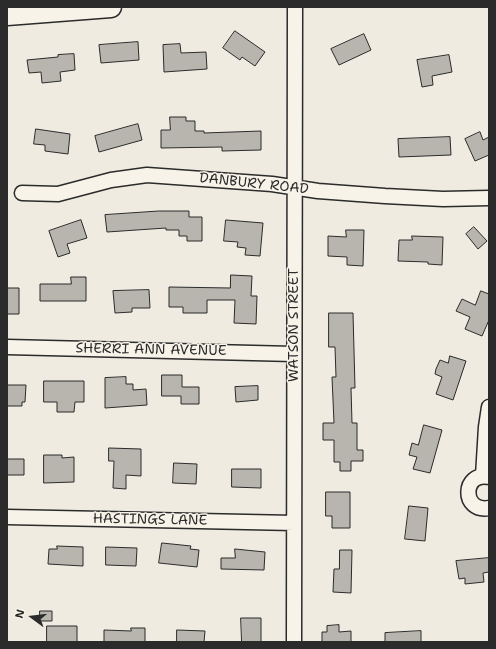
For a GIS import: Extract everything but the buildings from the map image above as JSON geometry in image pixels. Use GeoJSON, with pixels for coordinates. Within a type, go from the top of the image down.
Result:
{"type":"FeatureCollection","features":[{"type":"Feature","properties":{"kind":"street"},"geometry":{"type":"LineString","coordinates":[[7,15],[111,7]]}},
{"type":"Feature","properties":{"kind":"street","name":"WATSON STREET"},"geometry":{"type":"LineString","coordinates":[[294,642],[296,7]]}},
{"type":"Feature","properties":{"kind":"street","name":"DANBURY ROAD"},"geometry":{"type":"LineString","coordinates":[[22,193],[58,194],[110,180],[147,175],[385,196],[443,199],[489,198]]}},
{"type":"Feature","properties":{"kind":"street","name":"SHERRI ANN AVENUE"},"geometry":{"type":"LineString","coordinates":[[7,346],[294,354]]}},
{"type":"Feature","properties":{"kind":"street"},"geometry":{"type":"LineString","coordinates":[[489,407],[486,427],[486,476],[477,478],[471,483],[468,496],[477,507],[489,508]]}},
{"type":"Feature","properties":{"kind":"street","name":"HASTINGS LANE"},"geometry":{"type":"LineString","coordinates":[[7,518],[294,524]]}}]}
